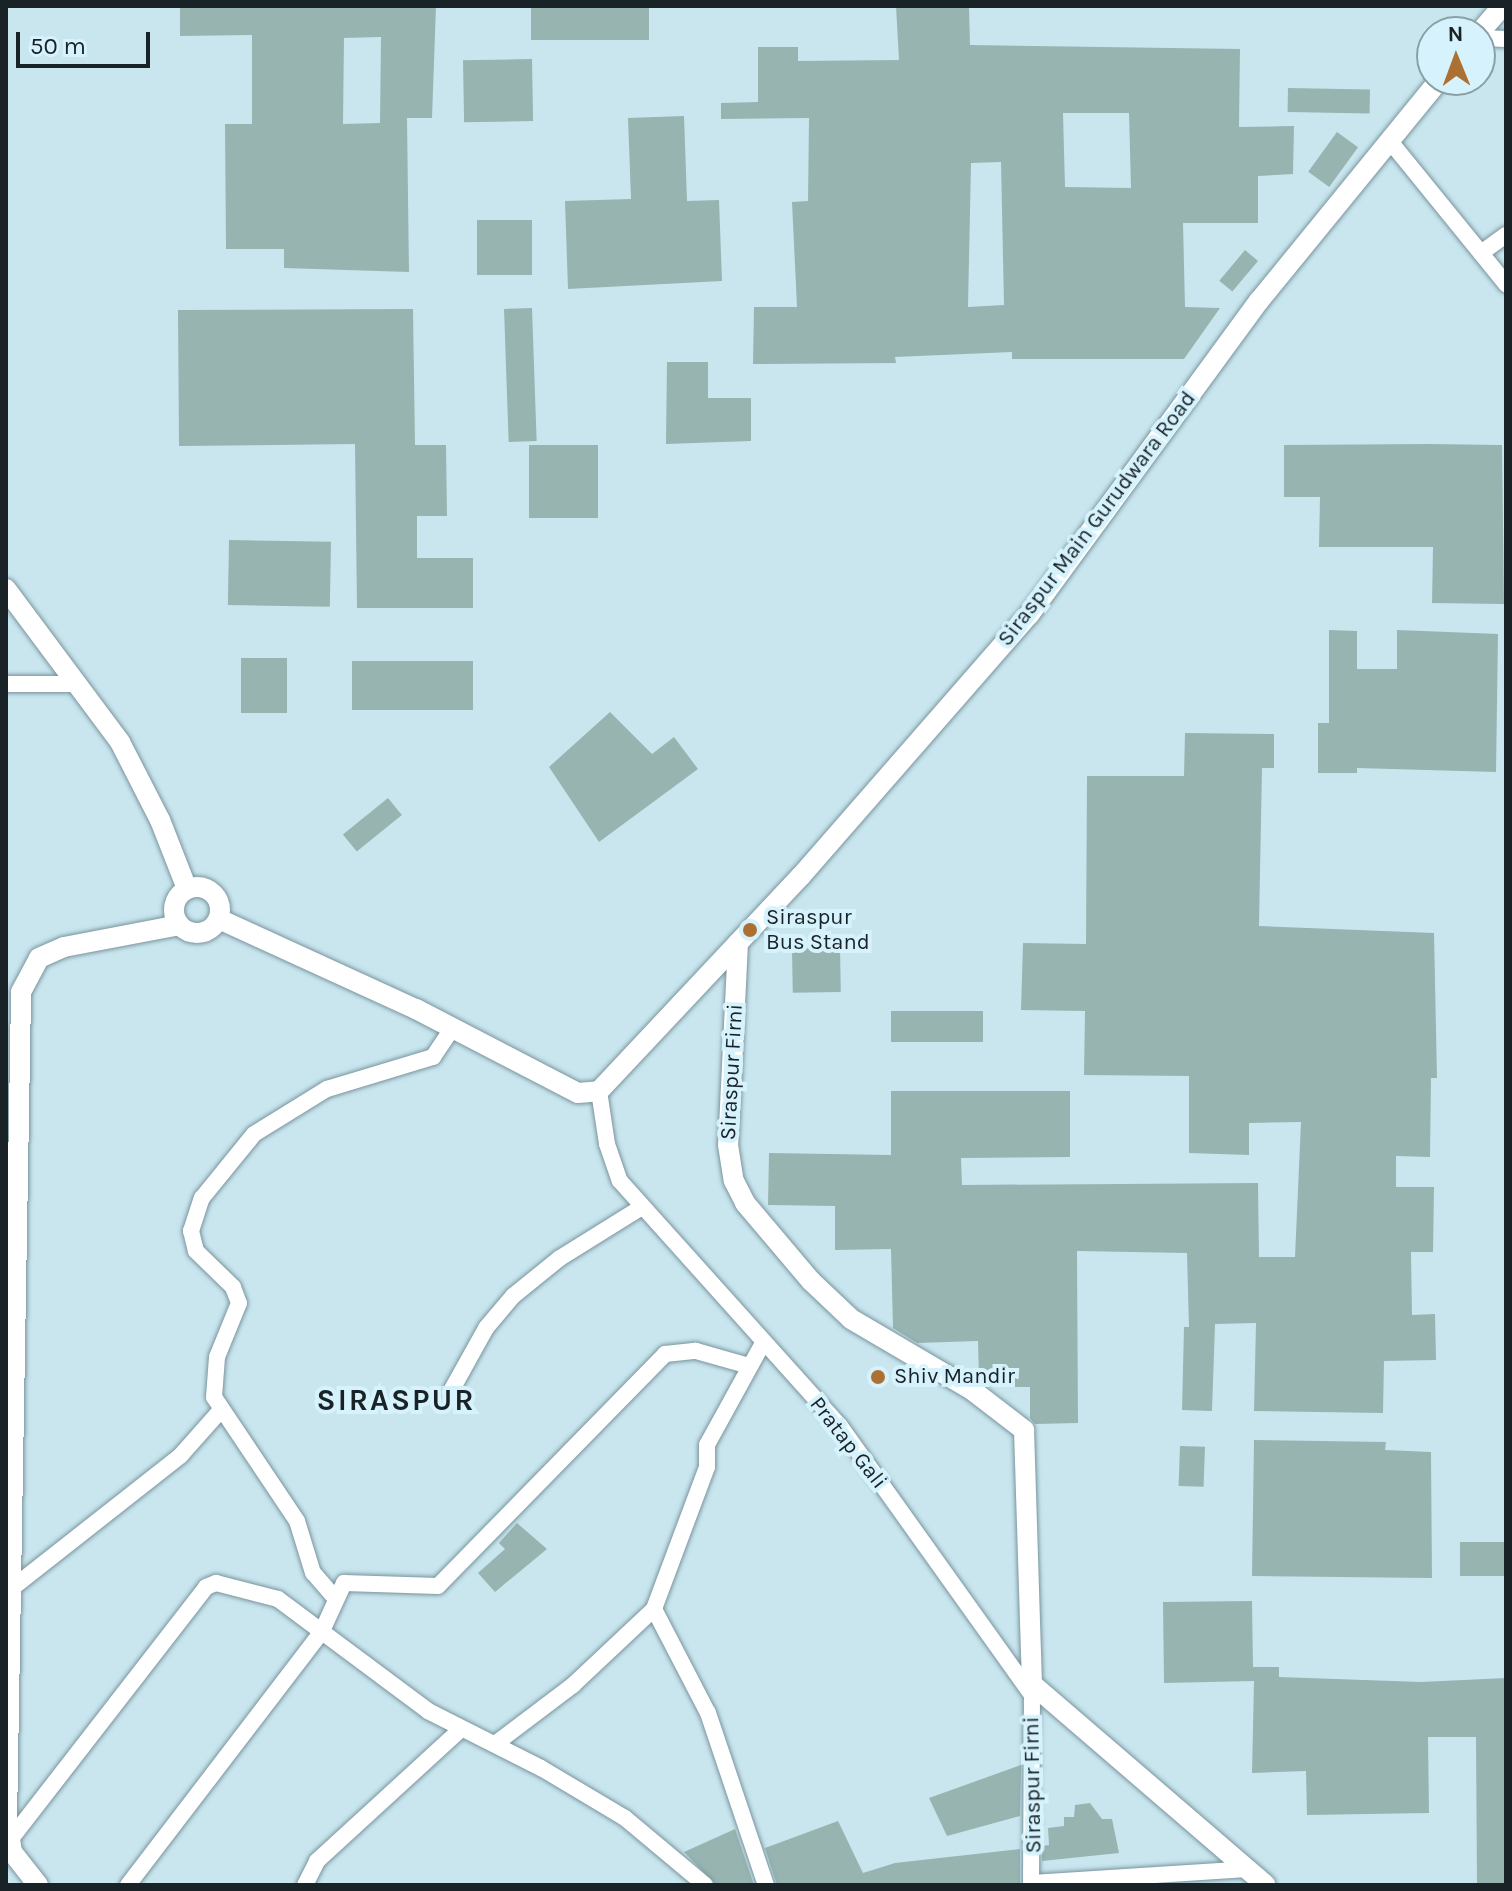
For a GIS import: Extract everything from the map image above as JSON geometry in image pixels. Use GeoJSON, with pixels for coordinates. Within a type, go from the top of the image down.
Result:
{"type":"FeatureCollection","features":[{"type":"Feature","properties":{"kind":"street","name":"Siraspur Main Gurudwara Road"},"geometry":{"type":"LineString","coordinates":[[738,943],[1029,615],[1259,301],[1426,96]]}},
{"type":"Feature","properties":{"kind":"street"},"geometry":{"type":"LineString","coordinates":[[1389,140],[1506,284]]}},
{"type":"Feature","properties":{"kind":"street"},"geometry":{"type":"LineString","coordinates":[[1481,253],[1506,235]]}},
{"type":"Feature","properties":{"kind":"street"},"geometry":{"type":"LineString","coordinates":[[10,599],[120,742],[160,820],[187,889]]}},
{"type":"Feature","properties":{"kind":"street"},"geometry":{"type":"LineString","coordinates":[[6,684],[78,684]]}},
{"type":"Feature","properties":{"kind":"street"},"geometry":{"type":"LineString","coordinates":[[187,889],[213,893],[219,919]]}},
{"type":"Feature","properties":{"kind":"street"},"geometry":{"type":"LineString","coordinates":[[179,925],[175,902],[187,889]]}},
{"type":"Feature","properties":{"kind":"street"},"geometry":{"type":"LineString","coordinates":[[38,1885],[20,1864],[10,1840],[21,992],[39,958],[64,947],[179,925],[201,934],[219,919]]}},
{"type":"Feature","properties":{"kind":"street"},"geometry":{"type":"LineString","coordinates":[[219,919],[452,1029],[578,1093],[599,1091]]}},
{"type":"Feature","properties":{"kind":"street","name":"Siraspur Firni"},"geometry":{"type":"LineString","coordinates":[[599,1091],[738,943]]}},
{"type":"Feature","properties":{"kind":"street","name":"Siraspur Firni"},"geometry":{"type":"LineString","coordinates":[[738,943],[728,1145],[734,1181],[759,1223],[851,1319],[972,1390],[1024,1430],[1032,1690],[1032,1884]]}},
{"type":"Feature","properties":{"kind":"street"},"geometry":{"type":"LineString","coordinates":[[335,1598],[313,1573],[297,1521],[220,1411],[214,1369],[239,1303],[233,1287],[192,1242],[202,1198],[234,1155],[275,1118],[327,1089],[433,1057],[452,1029]]}},
{"type":"Feature","properties":{"kind":"street","name":"Pratap Gali"},"geometry":{"type":"LineString","coordinates":[[599,1091],[612,1163],[642,1207],[840,1426],[1032,1690]]}},
{"type":"Feature","properties":{"kind":"street"},"geometry":{"type":"LineString","coordinates":[[450,1393],[486,1328],[513,1296],[560,1258],[642,1207]]}},
{"type":"Feature","properties":{"kind":"street"},"geometry":{"type":"LineString","coordinates":[[495,1744],[573,1685],[654,1609],[707,1467],[707,1445],[763,1343]]}},
{"type":"Feature","properties":{"kind":"street"},"geometry":{"type":"LineString","coordinates":[[128,1885],[322,1631],[344,1583],[352,1581],[414,1589],[438,1586],[665,1354],[696,1351],[749,1366]]}},
{"type":"Feature","properties":{"kind":"street"},"geometry":{"type":"LineString","coordinates":[[11,1589],[149,1483],[220,1411]]}},
{"type":"Feature","properties":{"kind":"street"},"geometry":{"type":"LineString","coordinates":[[10,1840],[210,1584],[278,1599],[395,1689],[461,1729],[495,1744],[625,1818],[705,1885]]}},
{"type":"Feature","properties":{"kind":"street"},"geometry":{"type":"LineString","coordinates":[[654,1609],[708,1713],[766,1885]]}},
{"type":"Feature","properties":{"kind":"street","name":"Siraspur Firni"},"geometry":{"type":"LineString","coordinates":[[1032,1690],[1062,1710],[1266,1885]]}},
{"type":"Feature","properties":{"kind":"street"},"geometry":{"type":"LineString","coordinates":[[305,1885],[317,1861],[461,1729]]}},
{"type":"Feature","properties":{"kind":"street"},"geometry":{"type":"LineString","coordinates":[[1032,1884],[1247,1869]]}},
{"type":"Feature","properties":{"kind":"building"},"geometry":{"type":"Polygon","coordinates":[[[180,6],[436,6],[432,118],[407,118],[409,272],[284,268],[284,249],[226,249],[225,124],[252,124],[252,35],[180,36],[180,6]],[[381,37],[344,38],[343,124],[380,123],[381,37]]]}},
{"type":"Feature","properties":{"kind":"building"},"geometry":{"type":"Polygon","coordinates":[[[531,6],[649,6],[649,40],[531,40],[531,6]]]}},
{"type":"Feature","properties":{"kind":"building"},"geometry":{"type":"Polygon","coordinates":[[[896,6],[969,6],[970,45],[1240,49],[1239,127],[1294,126],[1293,174],[1258,176],[1258,223],[1183,223],[1185,307],[1220,308],[1184,359],[1012,359],[1012,352],[895,357],[896,363],[753,364],[754,307],[797,307],[792,202],[808,201],[809,118],[721,119],[721,103],[758,102],[758,47],[798,47],[798,61],[899,60],[896,6]],[[1063,113],[1065,187],[1131,188],[1129,113],[1063,113]],[[1001,162],[971,163],[968,307],[1004,305],[1001,162]]]}},
{"type":"Feature","properties":{"kind":"building"},"geometry":{"type":"Polygon","coordinates":[[[532,59],[533,121],[464,122],[463,60],[532,59]]]}},
{"type":"Feature","properties":{"kind":"building"},"geometry":{"type":"Polygon","coordinates":[[[1288,88],[1370,89],[1370,113],[1288,112],[1288,88]]]}},
{"type":"Feature","properties":{"kind":"building"},"geometry":{"type":"Polygon","coordinates":[[[684,116],[687,201],[719,200],[722,281],[568,289],[565,201],[631,199],[628,118],[684,116]]]}},
{"type":"Feature","properties":{"kind":"building"},"geometry":{"type":"Polygon","coordinates":[[[1337,132],[1358,147],[1329,187],[1308,172],[1337,132]]]}},
{"type":"Feature","properties":{"kind":"building"},"geometry":{"type":"Polygon","coordinates":[[[477,220],[532,220],[532,275],[477,275],[477,220]]]}},
{"type":"Feature","properties":{"kind":"building"},"geometry":{"type":"Polygon","coordinates":[[[1245,250],[1258,261],[1232,292],[1219,281],[1245,250]]]}},
{"type":"Feature","properties":{"kind":"building"},"geometry":{"type":"Polygon","coordinates":[[[532,308],[537,441],[509,442],[504,309],[532,308]]]}},
{"type":"Feature","properties":{"kind":"building"},"geometry":{"type":"Polygon","coordinates":[[[413,309],[415,445],[446,445],[447,516],[417,516],[417,558],[473,558],[473,608],[357,608],[355,444],[179,446],[178,310],[413,309]]]}},
{"type":"Feature","properties":{"kind":"building"},"geometry":{"type":"Polygon","coordinates":[[[667,362],[708,362],[708,398],[751,398],[751,441],[666,444],[667,362]]]}},
{"type":"Feature","properties":{"kind":"building"},"geometry":{"type":"Polygon","coordinates":[[[529,445],[598,445],[598,518],[529,518],[529,445]]]}},
{"type":"Feature","properties":{"kind":"building"},"geometry":{"type":"Polygon","coordinates":[[[1284,445],[1502,445],[1504,604],[1432,603],[1433,547],[1319,547],[1320,497],[1284,497],[1284,445]]]}},
{"type":"Feature","properties":{"kind":"building"},"geometry":{"type":"Polygon","coordinates":[[[229,540],[331,542],[330,607],[228,605],[229,540]]]}},
{"type":"Feature","properties":{"kind":"building"},"geometry":{"type":"Polygon","coordinates":[[[1329,630],[1357,631],[1357,669],[1397,669],[1397,630],[1498,634],[1496,772],[1357,768],[1357,773],[1318,773],[1318,723],[1329,723],[1329,630]]]}},
{"type":"Feature","properties":{"kind":"building"},"geometry":{"type":"Polygon","coordinates":[[[241,658],[287,658],[287,713],[241,713],[241,658]]]}},
{"type":"Feature","properties":{"kind":"building"},"geometry":{"type":"Polygon","coordinates":[[[352,661],[473,661],[473,710],[352,710],[352,661]]]}},
{"type":"Feature","properties":{"kind":"building"},"geometry":{"type":"Polygon","coordinates":[[[610,712],[652,754],[674,737],[698,769],[599,842],[549,767],[610,712]]]}},
{"type":"Feature","properties":{"kind":"building"},"geometry":{"type":"Polygon","coordinates":[[[1185,733],[1274,734],[1274,768],[1262,768],[1259,926],[1434,933],[1437,1078],[1431,1078],[1430,1157],[1396,1156],[1396,1187],[1434,1187],[1433,1252],[1411,1252],[1412,1315],[1435,1314],[1436,1360],[1384,1361],[1383,1413],[1254,1411],[1256,1323],[1215,1324],[1212,1411],[1182,1410],[1184,1327],[1189,1327],[1187,1253],[1077,1251],[1078,1423],[1035,1424],[1030,1418],[1030,1387],[989,1387],[979,1379],[978,1341],[917,1343],[893,1328],[891,1249],[835,1250],[835,1206],[768,1205],[769,1153],[891,1155],[891,1091],[1070,1091],[1070,1157],[961,1158],[962,1185],[1258,1183],[1259,1257],[1295,1257],[1301,1122],[1249,1123],[1249,1155],[1189,1153],[1189,1076],[1084,1075],[1085,1011],[1021,1010],[1023,943],[1086,944],[1087,776],[1184,776],[1185,733]]]}},
{"type":"Feature","properties":{"kind":"building"},"geometry":{"type":"Polygon","coordinates":[[[388,798],[402,815],[357,852],[343,835],[388,798]]]}},
{"type":"Feature","properties":{"kind":"building"},"geometry":{"type":"Polygon","coordinates":[[[840,948],[841,992],[793,993],[792,949],[840,948]]]}},
{"type":"Feature","properties":{"kind":"building"},"geometry":{"type":"Polygon","coordinates":[[[891,1011],[983,1011],[983,1042],[891,1042],[891,1011]]]}},
{"type":"Feature","properties":{"kind":"building"},"geometry":{"type":"Polygon","coordinates":[[[1254,1440],[1386,1442],[1385,1450],[1431,1452],[1432,1578],[1252,1576],[1254,1440]]]}},
{"type":"Feature","properties":{"kind":"building"},"geometry":{"type":"Polygon","coordinates":[[[1180,1446],[1205,1447],[1204,1487],[1179,1486],[1180,1446]]]}},
{"type":"Feature","properties":{"kind":"building"},"geometry":{"type":"Polygon","coordinates":[[[517,1523],[547,1549],[495,1592],[478,1573],[505,1549],[499,1543],[517,1523]]]}},
{"type":"Feature","properties":{"kind":"building"},"geometry":{"type":"Polygon","coordinates":[[[1460,1542],[1506,1542],[1506,1576],[1460,1576],[1460,1542]]]}},
{"type":"Feature","properties":{"kind":"building"},"geometry":{"type":"Polygon","coordinates":[[[1252,1601],[1253,1667],[1279,1667],[1279,1677],[1421,1682],[1506,1678],[1506,1885],[1477,1885],[1476,1737],[1428,1737],[1429,1813],[1307,1815],[1306,1771],[1252,1773],[1254,1681],[1164,1683],[1163,1602],[1252,1601]]]}},
{"type":"Feature","properties":{"kind":"building"},"geometry":{"type":"Polygon","coordinates":[[[1021,1765],[1020,1816],[947,1836],[929,1798],[1021,1765]]]}},
{"type":"Feature","properties":{"kind":"building"},"geometry":{"type":"Polygon","coordinates":[[[1090,1803],[1102,1819],[1112,1819],[1119,1853],[1042,1861],[1042,1846],[1049,1845],[1048,1828],[1064,1826],[1064,1817],[1074,1817],[1075,1805],[1090,1803]]]}},
{"type":"Feature","properties":{"kind":"building"},"geometry":{"type":"Polygon","coordinates":[[[838,1821],[863,1873],[895,1863],[1020,1849],[1020,1885],[777,1885],[765,1848],[838,1821]]]}},
{"type":"Feature","properties":{"kind":"building"},"geometry":{"type":"Polygon","coordinates":[[[735,1829],[754,1885],[716,1885],[684,1852],[735,1829]]]}},
{"type":"Feature","properties":{"kind":"place","name":"Siraspur Bus Stand"},"geometry":{"type":"Point","coordinates":[750,930]}},
{"type":"Feature","properties":{"kind":"place","name":"Shiv Mandir"},"geometry":{"type":"Point","coordinates":[878,1377]}},
{"type":"Feature","properties":{"kind":"district","name":"SIRASPUR"},"geometry":{"type":"Point","coordinates":[396,1400]}}]}
